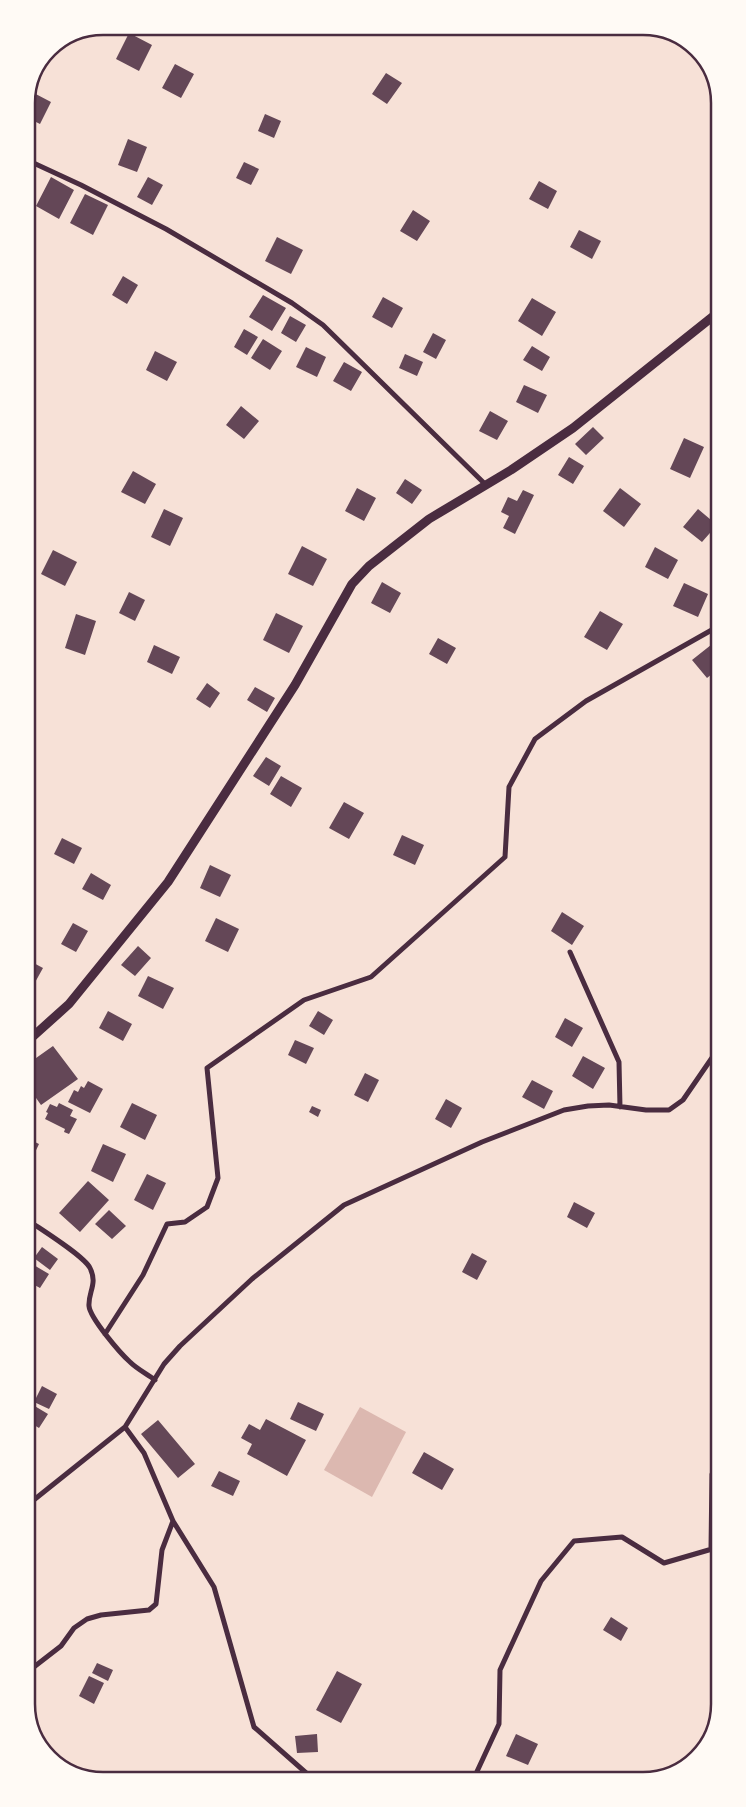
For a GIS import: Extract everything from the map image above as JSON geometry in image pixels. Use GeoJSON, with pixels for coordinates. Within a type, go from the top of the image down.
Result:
{"type":"FeatureCollection","features":[{"type":"Feature","properties":{"kind":"main road"},"geometry":{"type":"LineString","coordinates":[[35,1035],[69,1004],[168,882],[296,685],[352,584],[369,566],[429,518],[511,470],[572,428],[711,318]]}},
{"type":"Feature","properties":{"kind":"street"},"geometry":{"type":"LineString","coordinates":[[35,164],[82,185],[166,229],[300,308],[323,324],[486,485]]}},
{"type":"Feature","properties":{"kind":"street"},"geometry":{"type":"LineString","coordinates":[[105,1334],[143,1276],[167,1224],[185,1222],[207,1206],[218,1178],[206,1068],[304,1000],[371,977],[505,857],[509,787],[535,739],[586,701],[711,630]]}},
{"type":"Feature","properties":{"kind":"street"},"geometry":{"type":"LineString","coordinates":[[570,952],[619,1062],[620,1107]]}},
{"type":"Feature","properties":{"kind":"street"},"geometry":{"type":"LineString","coordinates":[[35,1499],[125,1427],[164,1364],[180,1346],[252,1279],[344,1206],[482,1142],[564,1110],[609,1105],[646,1110],[669,1110],[683,1100],[711,1059]]}},
{"type":"Feature","properties":{"kind":"street"},"geometry":{"type":"LineString","coordinates":[[35,1225],[68,1248],[90,1267],[94,1284],[90,1294],[89,1308],[105,1334],[130,1362],[155,1380]]}},
{"type":"Feature","properties":{"kind":"street"},"geometry":{"type":"LineString","coordinates":[[125,1427],[144,1453],[173,1520],[214,1587],[254,1726],[305,1772]]}},
{"type":"Feature","properties":{"kind":"street"},"geometry":{"type":"LineString","coordinates":[[35,1666],[61,1646],[74,1628],[87,1619],[101,1614],[149,1610],[156,1604],[162,1550],[173,1520]]}},
{"type":"Feature","properties":{"kind":"street"},"geometry":{"type":"LineString","coordinates":[[477,1772],[498,1724],[500,1670],[541,1581],[574,1541],[622,1537],[664,1563],[711,1549]]}},
{"type":"Feature","properties":{"kind":"shaded area"},"geometry":{"type":"Polygon","coordinates":[[[360,1407],[406,1432],[372,1497],[324,1470],[360,1407]]]}},
{"type":"Feature","properties":{"kind":"building"},"geometry":{"type":"Polygon","coordinates":[[[128,35],[133,35],[152,45],[139,71],[116,59],[128,35]]]}},
{"type":"Feature","properties":{"kind":"building"},"geometry":{"type":"Polygon","coordinates":[[[175,64],[194,74],[181,98],[162,88],[175,64]]]}},
{"type":"Feature","properties":{"kind":"building"},"geometry":{"type":"Polygon","coordinates":[[[386,73],[402,83],[387,104],[372,94],[386,73]]]}},
{"type":"Feature","properties":{"kind":"building"},"geometry":{"type":"Polygon","coordinates":[[[36,94],[51,102],[40,124],[35,122],[36,94]]]}},
{"type":"Feature","properties":{"kind":"building"},"geometry":{"type":"Polygon","coordinates":[[[265,114],[281,121],[274,138],[258,131],[265,114]]]}},
{"type":"Feature","properties":{"kind":"building"},"geometry":{"type":"Polygon","coordinates":[[[128,139],[147,147],[137,172],[118,165],[128,139]]]}},
{"type":"Feature","properties":{"kind":"building"},"geometry":{"type":"Polygon","coordinates":[[[244,162],[259,169],[251,185],[236,178],[244,162]]]}},
{"type":"Feature","properties":{"kind":"building"},"geometry":{"type":"Polygon","coordinates":[[[51,177],[74,190],[59,219],[36,206],[51,177]]]}},
{"type":"Feature","properties":{"kind":"building"},"geometry":{"type":"Polygon","coordinates":[[[148,177],[163,185],[152,205],[137,197],[148,177]]]}},
{"type":"Feature","properties":{"kind":"building"},"geometry":{"type":"Polygon","coordinates":[[[539,181],[557,191],[548,209],[529,199],[539,181]]]}},
{"type":"Feature","properties":{"kind":"building"},"geometry":{"type":"Polygon","coordinates":[[[85,194],[108,205],[93,235],[70,223],[85,194]]]}},
{"type":"Feature","properties":{"kind":"building"},"geometry":{"type":"Polygon","coordinates":[[[413,210],[430,221],[417,241],[400,231],[413,210]]]}},
{"type":"Feature","properties":{"kind":"building"},"geometry":{"type":"Polygon","coordinates":[[[579,230],[601,241],[592,259],[570,247],[579,230]]]}},
{"type":"Feature","properties":{"kind":"building"},"geometry":{"type":"Polygon","coordinates":[[[277,237],[303,250],[291,274],[265,261],[277,237]]]}},
{"type":"Feature","properties":{"kind":"building"},"geometry":{"type":"Polygon","coordinates":[[[123,276],[138,285],[127,304],[112,295],[123,276]]]}},
{"type":"Feature","properties":{"kind":"building"},"geometry":{"type":"Polygon","coordinates":[[[263,295],[286,308],[272,331],[249,317],[263,295]]]}},
{"type":"Feature","properties":{"kind":"building"},"geometry":{"type":"Polygon","coordinates":[[[383,297],[403,308],[392,328],[372,317],[383,297]]]}},
{"type":"Feature","properties":{"kind":"building"},"geometry":{"type":"Polygon","coordinates":[[[532,298],[556,312],[542,336],[518,321],[532,298]]]}},
{"type":"Feature","properties":{"kind":"building"},"geometry":{"type":"Polygon","coordinates":[[[290,316],[306,325],[296,342],[281,333],[290,316]]]}},
{"type":"Feature","properties":{"kind":"building"},"geometry":{"type":"Polygon","coordinates":[[[244,329],[258,337],[247,355],[234,347],[244,329]]]}},
{"type":"Feature","properties":{"kind":"building"},"geometry":{"type":"Polygon","coordinates":[[[433,333],[446,340],[436,359],[423,352],[433,333]]]}},
{"type":"Feature","properties":{"kind":"building"},"geometry":{"type":"Polygon","coordinates":[[[263,339],[282,351],[270,370],[251,358],[263,339]]]}},
{"type":"Feature","properties":{"kind":"building"},"geometry":{"type":"Polygon","coordinates":[[[532,346],[550,357],[542,371],[523,360],[532,346]]]}},
{"type":"Feature","properties":{"kind":"building"},"geometry":{"type":"Polygon","coordinates":[[[306,347],[326,357],[317,377],[296,367],[306,347]]]}},
{"type":"Feature","properties":{"kind":"building"},"geometry":{"type":"Polygon","coordinates":[[[155,351],[177,362],[167,381],[146,370],[155,351]]]}},
{"type":"Feature","properties":{"kind":"building"},"geometry":{"type":"Polygon","coordinates":[[[405,354],[423,362],[417,376],[399,368],[405,354]]]}},
{"type":"Feature","properties":{"kind":"building"},"geometry":{"type":"Polygon","coordinates":[[[344,362],[362,372],[351,391],[333,381],[344,362]]]}},
{"type":"Feature","properties":{"kind":"building"},"geometry":{"type":"Polygon","coordinates":[[[524,385],[547,395],[538,413],[516,402],[524,385]]]}},
{"type":"Feature","properties":{"kind":"building"},"geometry":{"type":"Polygon","coordinates":[[[241,406],[259,421],[244,439],[226,425],[241,406]]]}},
{"type":"Feature","properties":{"kind":"building"},"geometry":{"type":"Polygon","coordinates":[[[490,411],[508,421],[497,440],[479,431],[490,411]]]}},
{"type":"Feature","properties":{"kind":"building"},"geometry":{"type":"Polygon","coordinates":[[[593,427],[604,438],[586,455],[575,444],[593,427]]]}},
{"type":"Feature","properties":{"kind":"building"},"geometry":{"type":"Polygon","coordinates":[[[684,438],[704,447],[690,478],[670,469],[684,438]]]}},
{"type":"Feature","properties":{"kind":"building"},"geometry":{"type":"Polygon","coordinates":[[[569,457],[584,466],[573,484],[558,475],[569,457]]]}},
{"type":"Feature","properties":{"kind":"building"},"geometry":{"type":"Polygon","coordinates":[[[133,471],[156,484],[145,504],[121,492],[133,471]]]}},
{"type":"Feature","properties":{"kind":"building"},"geometry":{"type":"Polygon","coordinates":[[[405,479],[422,490],[412,504],[396,493],[405,479]]]}},
{"type":"Feature","properties":{"kind":"building"},"geometry":{"type":"Polygon","coordinates":[[[357,488],[376,498],[364,521],[345,511],[357,488]]]}},
{"type":"Feature","properties":{"kind":"building"},"geometry":{"type":"Polygon","coordinates":[[[620,488],[641,504],[624,527],[603,511],[620,488]]]}},
{"type":"Feature","properties":{"kind":"building"},"geometry":{"type":"Polygon","coordinates":[[[523,490],[534,495],[515,534],[503,528],[509,516],[501,512],[508,497],[517,501],[523,490]]]}},
{"type":"Feature","properties":{"kind":"building"},"geometry":{"type":"Polygon","coordinates":[[[164,509],[183,518],[170,546],[151,537],[164,509]]]}},
{"type":"Feature","properties":{"kind":"building"},"geometry":{"type":"Polygon","coordinates":[[[698,509],[711,520],[711,532],[702,542],[683,527],[698,509]]]}},
{"type":"Feature","properties":{"kind":"building"},"geometry":{"type":"Polygon","coordinates":[[[302,546],[327,559],[313,586],[288,574],[302,546]]]}},
{"type":"Feature","properties":{"kind":"building"},"geometry":{"type":"Polygon","coordinates":[[[655,547],[678,560],[668,579],[645,567],[655,547]]]}},
{"type":"Feature","properties":{"kind":"building"},"geometry":{"type":"Polygon","coordinates":[[[53,550],[77,562],[65,586],[41,574],[53,550]]]}},
{"type":"Feature","properties":{"kind":"building"},"geometry":{"type":"Polygon","coordinates":[[[382,582],[401,593],[390,613],[371,603],[382,582]]]}},
{"type":"Feature","properties":{"kind":"building"},"geometry":{"type":"Polygon","coordinates":[[[684,583],[708,594],[698,617],[673,606],[684,583]]]}},
{"type":"Feature","properties":{"kind":"building"},"geometry":{"type":"Polygon","coordinates":[[[129,592],[145,600],[135,621],[119,613],[129,592]]]}},
{"type":"Feature","properties":{"kind":"building"},"geometry":{"type":"Polygon","coordinates":[[[600,611],[623,624],[607,650],[584,637],[600,611]]]}},
{"type":"Feature","properties":{"kind":"building"},"geometry":{"type":"Polygon","coordinates":[[[276,613],[303,626],[289,653],[263,640],[276,613]]]}},
{"type":"Feature","properties":{"kind":"building"},"geometry":{"type":"Polygon","coordinates":[[[76,614],[96,621],[85,655],[65,648],[76,614]]]}},
{"type":"Feature","properties":{"kind":"building"},"geometry":{"type":"Polygon","coordinates":[[[438,638],[456,648],[447,664],[429,654],[438,638]]]}},
{"type":"Feature","properties":{"kind":"building"},"geometry":{"type":"Polygon","coordinates":[[[154,645],[180,657],[172,674],[147,662],[154,645]]]}},
{"type":"Feature","properties":{"kind":"building"},"geometry":{"type":"Polygon","coordinates":[[[711,645],[711,675],[707,678],[692,660],[711,645]]]}},
{"type":"Feature","properties":{"kind":"building"},"geometry":{"type":"Polygon","coordinates":[[[207,683],[220,693],[210,708],[196,699],[207,683]]]}},
{"type":"Feature","properties":{"kind":"building"},"geometry":{"type":"Polygon","coordinates":[[[255,687],[275,698],[267,712],[247,700],[255,687]]]}},
{"type":"Feature","properties":{"kind":"building"},"geometry":{"type":"Polygon","coordinates":[[[266,757],[281,766],[269,786],[253,776],[266,757]]]}},
{"type":"Feature","properties":{"kind":"building"},"geometry":{"type":"Polygon","coordinates":[[[281,776],[302,788],[291,807],[270,794],[281,776]]]}},
{"type":"Feature","properties":{"kind":"building"},"geometry":{"type":"Polygon","coordinates":[[[344,802],[364,813],[349,839],[329,828],[344,802]]]}},
{"type":"Feature","properties":{"kind":"building"},"geometry":{"type":"Polygon","coordinates":[[[402,835],[424,845],[415,865],[393,855],[402,835]]]}},
{"type":"Feature","properties":{"kind":"building"},"geometry":{"type":"Polygon","coordinates":[[[62,838],[82,848],[74,864],[54,854],[62,838]]]}},
{"type":"Feature","properties":{"kind":"building"},"geometry":{"type":"Polygon","coordinates":[[[210,865],[231,875],[220,897],[200,888],[210,865]]]}},
{"type":"Feature","properties":{"kind":"building"},"geometry":{"type":"Polygon","coordinates":[[[91,873],[111,885],[103,900],[82,889],[91,873]]]}},
{"type":"Feature","properties":{"kind":"building"},"geometry":{"type":"Polygon","coordinates":[[[562,912],[584,926],[572,945],[551,931],[562,912]]]}},
{"type":"Feature","properties":{"kind":"building"},"geometry":{"type":"Polygon","coordinates":[[[216,918],[239,929],[228,952],[205,941],[216,918]]]}},
{"type":"Feature","properties":{"kind":"building"},"geometry":{"type":"Polygon","coordinates":[[[73,923],[88,931],[76,952],[61,944],[73,923]]]}},
{"type":"Feature","properties":{"kind":"building"},"geometry":{"type":"Polygon","coordinates":[[[138,946],[151,958],[135,976],[121,965],[138,946]]]}},
{"type":"Feature","properties":{"kind":"building"},"geometry":{"type":"Polygon","coordinates":[[[35,964],[43,968],[35,982],[35,964]]]}},
{"type":"Feature","properties":{"kind":"building"},"geometry":{"type":"Polygon","coordinates":[[[148,976],[174,988],[163,1009],[138,996],[148,976]]]}},
{"type":"Feature","properties":{"kind":"building"},"geometry":{"type":"Polygon","coordinates":[[[108,1011],[132,1024],[123,1041],[99,1028],[108,1011]]]}},
{"type":"Feature","properties":{"kind":"building"},"geometry":{"type":"Polygon","coordinates":[[[318,1011],[333,1020],[324,1035],[309,1026],[318,1011]]]}},
{"type":"Feature","properties":{"kind":"building"},"geometry":{"type":"Polygon","coordinates":[[[565,1018],[583,1028],[572,1047],[555,1037],[565,1018]]]}},
{"type":"Feature","properties":{"kind":"building"},"geometry":{"type":"Polygon","coordinates":[[[295,1040],[314,1048],[306,1064],[288,1055],[295,1040]]]}},
{"type":"Feature","properties":{"kind":"building"},"geometry":{"type":"Polygon","coordinates":[[[53,1046],[78,1079],[41,1105],[35,1096],[35,1059],[53,1046]]]}},
{"type":"Feature","properties":{"kind":"building"},"geometry":{"type":"Polygon","coordinates":[[[583,1056],[605,1068],[593,1089],[572,1076],[583,1056]]]}},
{"type":"Feature","properties":{"kind":"building"},"geometry":{"type":"Polygon","coordinates":[[[365,1073],[379,1080],[368,1102],[354,1095],[365,1073]]]}},
{"type":"Feature","properties":{"kind":"building"},"geometry":{"type":"Polygon","coordinates":[[[532,1080],[553,1091],[544,1109],[522,1097],[532,1080]]]}},
{"type":"Feature","properties":{"kind":"building"},"geometry":{"type":"Polygon","coordinates":[[[88,1081],[103,1089],[90,1113],[68,1102],[74,1090],[78,1092],[81,1086],[84,1088],[88,1081]]]}},
{"type":"Feature","properties":{"kind":"building"},"geometry":{"type":"Polygon","coordinates":[[[446,1099],[462,1108],[451,1128],[435,1119],[446,1099]]]}},
{"type":"Feature","properties":{"kind":"building"},"geometry":{"type":"Polygon","coordinates":[[[59,1103],[73,1110],[70,1116],[77,1119],[69,1134],[64,1132],[65,1129],[45,1119],[50,1104],[57,1107],[59,1103]]]}},
{"type":"Feature","properties":{"kind":"building"},"geometry":{"type":"Polygon","coordinates":[[[132,1103],[157,1115],[145,1140],[120,1127],[132,1103]]]}},
{"type":"Feature","properties":{"kind":"building"},"geometry":{"type":"Polygon","coordinates":[[[312,1106],[321,1110],[318,1117],[309,1112],[312,1106]]]}},
{"type":"Feature","properties":{"kind":"building"},"geometry":{"type":"Polygon","coordinates":[[[35,1142],[39,1144],[35,1152],[35,1142]]]}},
{"type":"Feature","properties":{"kind":"building"},"geometry":{"type":"Polygon","coordinates":[[[103,1144],[126,1154],[113,1182],[91,1171],[103,1144]]]}},
{"type":"Feature","properties":{"kind":"building"},"geometry":{"type":"Polygon","coordinates":[[[147,1174],[166,1183],[153,1210],[134,1200],[147,1174]]]}},
{"type":"Feature","properties":{"kind":"building"},"geometry":{"type":"Polygon","coordinates":[[[88,1181],[109,1200],[80,1232],[59,1213],[88,1181]]]}},
{"type":"Feature","properties":{"kind":"building"},"geometry":{"type":"Polygon","coordinates":[[[574,1202],[595,1213],[587,1228],[567,1217],[574,1202]]]}},
{"type":"Feature","properties":{"kind":"building"},"geometry":{"type":"Polygon","coordinates":[[[109,1210],[126,1226],[112,1239],[95,1224],[109,1210]]]}},
{"type":"Feature","properties":{"kind":"building"},"geometry":{"type":"Polygon","coordinates":[[[42,1247],[58,1259],[50,1270],[35,1259],[42,1247]]]}},
{"type":"Feature","properties":{"kind":"building"},"geometry":{"type":"Polygon","coordinates":[[[472,1253],[487,1261],[477,1280],[462,1272],[472,1253]]]}},
{"type":"Feature","properties":{"kind":"building"},"geometry":{"type":"Polygon","coordinates":[[[35,1266],[49,1274],[40,1288],[35,1285],[35,1266]]]}},
{"type":"Feature","properties":{"kind":"building"},"geometry":{"type":"Polygon","coordinates":[[[42,1386],[57,1394],[49,1409],[35,1402],[42,1386]]]}},
{"type":"Feature","properties":{"kind":"building"},"geometry":{"type":"Polygon","coordinates":[[[298,1402],[324,1414],[316,1431],[290,1419],[298,1402]]]}},
{"type":"Feature","properties":{"kind":"building"},"geometry":{"type":"Polygon","coordinates":[[[35,1406],[48,1414],[39,1428],[35,1426],[35,1406]]]}},
{"type":"Feature","properties":{"kind":"building"},"geometry":{"type":"Polygon","coordinates":[[[266,1419],[306,1440],[287,1476],[247,1454],[252,1444],[241,1438],[249,1424],[260,1430],[266,1419]]]}},
{"type":"Feature","properties":{"kind":"building"},"geometry":{"type":"Polygon","coordinates":[[[158,1420],[195,1464],[178,1478],[141,1434],[158,1420]]]}},
{"type":"Feature","properties":{"kind":"building"},"geometry":{"type":"Polygon","coordinates":[[[424,1452],[454,1469],[442,1490],[412,1473],[424,1452]]]}},
{"type":"Feature","properties":{"kind":"building"},"geometry":{"type":"Polygon","coordinates":[[[219,1471],[240,1481],[233,1496],[211,1486],[219,1471]]]}},
{"type":"Feature","properties":{"kind":"building"},"geometry":{"type":"Polygon","coordinates":[[[611,1617],[628,1628],[621,1641],[603,1630],[611,1617]]]}},
{"type":"Feature","properties":{"kind":"building"},"geometry":{"type":"Polygon","coordinates":[[[97,1663],[113,1670],[108,1681],[92,1673],[97,1663]]]}},
{"type":"Feature","properties":{"kind":"building"},"geometry":{"type":"Polygon","coordinates":[[[337,1671],[362,1684],[341,1723],[316,1710],[337,1671]]]}},
{"type":"Feature","properties":{"kind":"building"},"geometry":{"type":"Polygon","coordinates":[[[89,1676],[104,1683],[94,1704],[79,1696],[89,1676]]]}},
{"type":"Feature","properties":{"kind":"building"},"geometry":{"type":"Polygon","coordinates":[[[317,1734],[318,1752],[297,1753],[295,1736],[317,1734]]]}},
{"type":"Feature","properties":{"kind":"building"},"geometry":{"type":"Polygon","coordinates":[[[516,1734],[538,1744],[528,1765],[506,1756],[516,1734]]]}}]}
